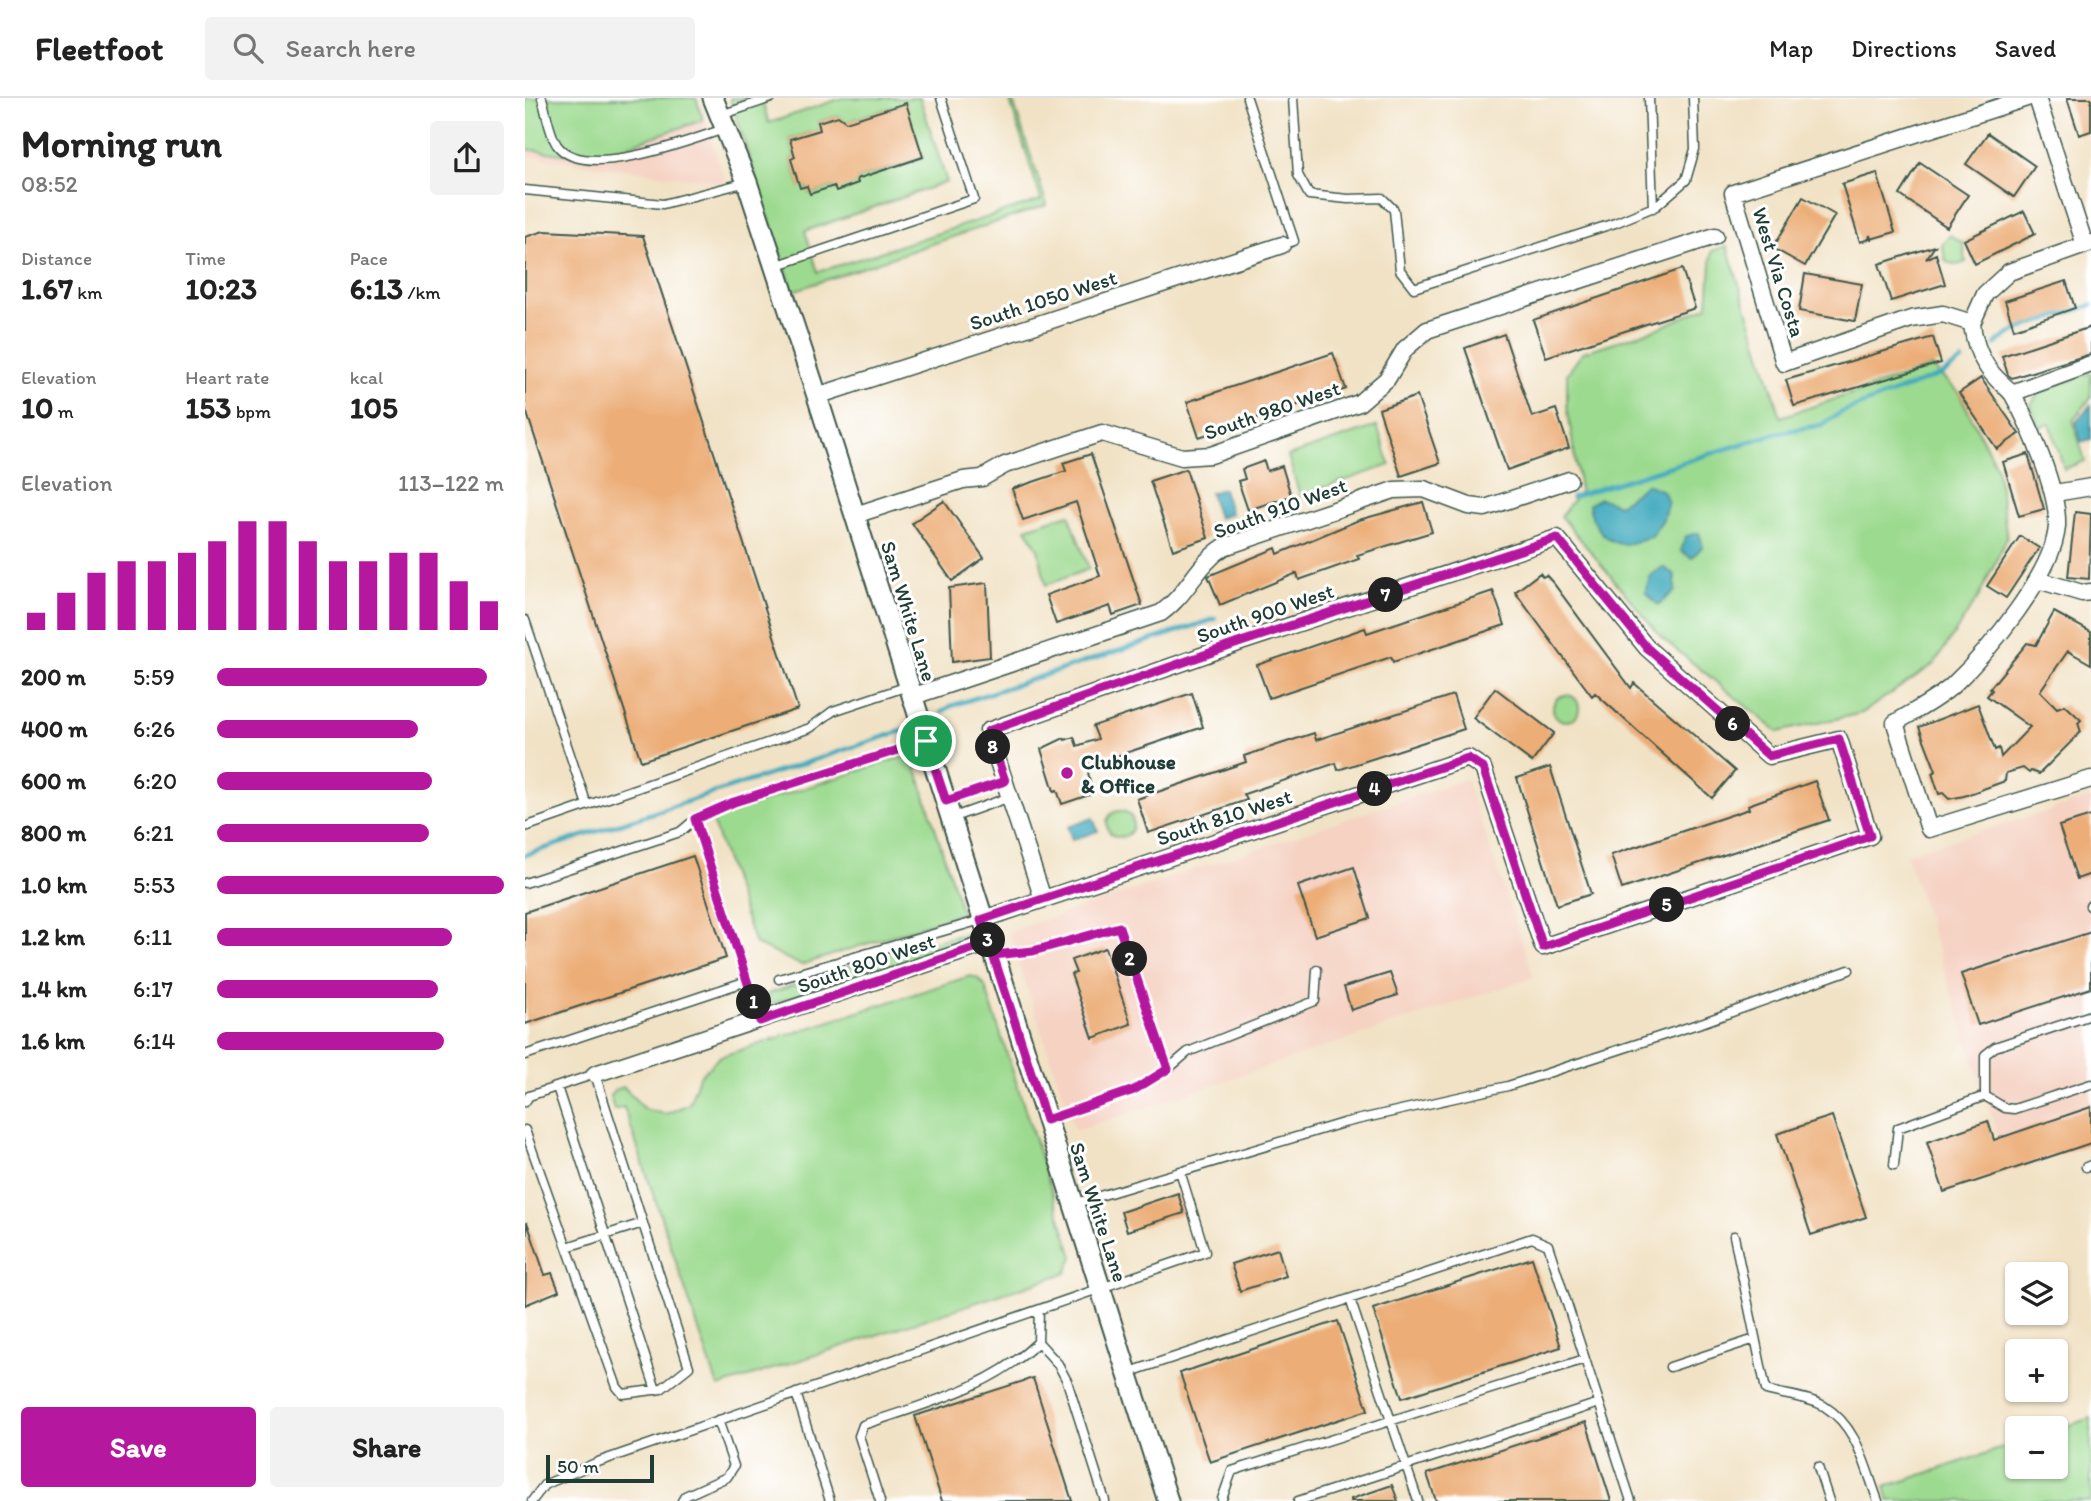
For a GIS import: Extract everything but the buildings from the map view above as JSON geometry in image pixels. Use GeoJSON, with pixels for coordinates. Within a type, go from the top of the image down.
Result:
{"type":"FeatureCollection","features":[{"type":"Feature","properties":{"kind":"street","name":"West Via Costa"},"geometry":{"type":"LineString","coordinates":[[1972,323],[1943,314],[1911,319],[1784,363],[1734,193],[2027,98]]}},
{"type":"Feature","properties":{"kind":"street"},"geometry":{"type":"LineString","coordinates":[[2037,98],[2088,244],[2009,272],[1985,294],[1972,323],[1973,341],[1984,363],[2012,393],[2055,493],[2057,525],[2053,553],[2038,580],[1989,645],[1952,686],[1895,723],[1929,829],[2091,779]]}},
{"type":"Feature","properties":{"kind":"street","name":"Sam White Lane"},"geometry":{"type":"LineString","coordinates":[[719,114],[747,182],[775,266],[1168,1501]]}},
{"type":"Feature","properties":{"kind":"street","name":"South 980 West"},"geometry":{"type":"LineString","coordinates":[[855,515],[963,480],[982,478],[1005,465],[1102,433],[1182,457],[1210,454],[1359,403],[1387,379],[1405,349],[1427,330],[1715,236]]}},
{"type":"Feature","properties":{"kind":"street","name":"South 1050 West"},"geometry":{"type":"LineString","coordinates":[[817,396],[1282,245]]}},
{"type":"Feature","properties":{"kind":"street"},"geometry":{"type":"LineString","coordinates":[[2012,393],[2091,364]]}},
{"type":"Feature","properties":{"kind":"street","name":"South 910 West"},"geometry":{"type":"LineString","coordinates":[[909,692],[1161,613],[1169,607],[1203,562],[1224,547],[1394,490],[1424,489],[1469,506],[1485,508],[1569,480]]}},
{"type":"Feature","properties":{"kind":"street"},"geometry":{"type":"LineString","coordinates":[[2055,493],[2091,487]]}},
{"type":"Feature","properties":{"kind":"street","name":"South 900 West"},"geometry":{"type":"LineString","coordinates":[[1005,781],[988,731],[1241,642],[1557,538],[1647,648],[1769,756],[1839,739],[1870,836],[1543,947],[1479,763]]}},
{"type":"Feature","properties":{"kind":"street"},"geometry":{"type":"LineString","coordinates":[[2038,580],[2082,593],[2091,592]]}},
{"type":"Feature","properties":{"kind":"street","name":"South 810 West"},"geometry":{"type":"LineString","coordinates":[[981,920],[1468,758],[1479,763]]}},
{"type":"Feature","properties":{"kind":"street"},"geometry":{"type":"LineString","coordinates":[[1005,781],[1043,899]]}},
{"type":"Feature","properties":{"kind":"street","name":"South 800 West"},"geometry":{"type":"LineString","coordinates":[[595,1074],[991,949]]}},
{"type":"Feature","properties":{"kind":"lane"},"geometry":{"type":"LineString","coordinates":[[542,98],[558,145],[571,154],[584,158],[632,159],[719,114],[771,98]]}},
{"type":"Feature","properties":{"kind":"lane"},"geometry":{"type":"LineString","coordinates":[[775,266],[974,199],[941,98]]}},
{"type":"Feature","properties":{"kind":"lane"},"geometry":{"type":"LineString","coordinates":[[1247,98],[1294,241],[1282,245]]}},
{"type":"Feature","properties":{"kind":"lane"},"geometry":{"type":"LineString","coordinates":[[1293,98],[1298,175],[1309,195],[1348,200],[1382,198],[1394,210],[1400,270],[1414,288],[1654,208],[1686,180],[1695,149],[1693,98]]}},
{"type":"Feature","properties":{"kind":"lane"},"geometry":{"type":"LineString","coordinates":[[1649,98],[1654,208]]}},
{"type":"Feature","properties":{"kind":"lane"},"geometry":{"type":"LineString","coordinates":[[525,190],[663,204],[747,182]]}},
{"type":"Feature","properties":{"kind":"lane"},"geometry":{"type":"LineString","coordinates":[[525,620],[587,805]]}},
{"type":"Feature","properties":{"kind":"lane"},"geometry":{"type":"LineString","coordinates":[[525,827],[810,728],[832,710],[909,692]]}},
{"type":"Feature","properties":{"kind":"lane"},"geometry":{"type":"LineString","coordinates":[[525,883],[680,832],[695,819],[734,802],[926,741]]}},
{"type":"Feature","properties":{"kind":"lane"},"geometry":{"type":"LineString","coordinates":[[949,810],[1005,781]]}},
{"type":"Feature","properties":{"kind":"lane"},"geometry":{"type":"LineString","coordinates":[[949,810],[1010,797]]}},
{"type":"Feature","properties":{"kind":"lane"},"geometry":{"type":"LineString","coordinates":[[695,819],[760,1021]]}},
{"type":"Feature","properties":{"kind":"lane"},"geometry":{"type":"LineString","coordinates":[[779,979],[981,920]]}},
{"type":"Feature","properties":{"kind":"lane"},"geometry":{"type":"LineString","coordinates":[[991,949],[1033,951],[1119,927],[1168,1069]]}},
{"type":"Feature","properties":{"kind":"lane"},"geometry":{"type":"LineString","coordinates":[[1046,1120],[1134,1090],[1168,1069],[1188,1052],[1315,1000],[1317,970]]}},
{"type":"Feature","properties":{"kind":"lane"},"geometry":{"type":"LineString","coordinates":[[1073,1204],[1343,1123],[1508,1086],[1704,1022],[1849,970]]}},
{"type":"Feature","properties":{"kind":"lane"},"geometry":{"type":"LineString","coordinates":[[525,1055],[747,981]]}},
{"type":"Feature","properties":{"kind":"lane"},"geometry":{"type":"LineString","coordinates":[[1985,1096],[1985,1055],[1995,1047],[2091,1014]]}},
{"type":"Feature","properties":{"kind":"lane"},"geometry":{"type":"LineString","coordinates":[[525,1130],[617,1387],[623,1394],[656,1390],[689,1367],[595,1074],[526,1098]]}},
{"type":"Feature","properties":{"kind":"lane"},"geometry":{"type":"LineString","coordinates":[[1985,1096],[2005,1108],[2014,1110],[2091,1084]]}},
{"type":"Feature","properties":{"kind":"lane"},"geometry":{"type":"LineString","coordinates":[[557,1087],[656,1390]]}},
{"type":"Feature","properties":{"kind":"lane"},"geometry":{"type":"LineString","coordinates":[[1894,1165],[1898,1128],[1985,1096]]}},
{"type":"Feature","properties":{"kind":"lane"},"geometry":{"type":"LineString","coordinates":[[533,1501],[544,1485],[598,1462],[1205,1252],[1180,1171]]}},
{"type":"Feature","properties":{"kind":"lane"},"geometry":{"type":"LineString","coordinates":[[567,1247],[643,1223]]}},
{"type":"Feature","properties":{"kind":"lane"},"geometry":{"type":"LineString","coordinates":[[1734,1236],[1766,1390],[1823,1405],[1846,1424],[1857,1441],[1878,1501]]}},
{"type":"Feature","properties":{"kind":"lane"},"geometry":{"type":"LineString","coordinates":[[1127,1373],[1532,1238],[1548,1245],[1631,1501]]}},
{"type":"Feature","properties":{"kind":"lane"},"geometry":{"type":"LineString","coordinates":[[1350,1299],[1418,1501]]}},
{"type":"Feature","properties":{"kind":"lane"},"geometry":{"type":"LineString","coordinates":[[1039,1310],[1038,1342],[1058,1364],[1067,1381],[1105,1501]]}},
{"type":"Feature","properties":{"kind":"lane"},"geometry":{"type":"LineString","coordinates":[[1670,1367],[1755,1339]]}},
{"type":"Feature","properties":{"kind":"lane"},"geometry":{"type":"LineString","coordinates":[[880,1501],[859,1436],[863,1425],[981,1382],[1020,1359],[1038,1342]]}},
{"type":"Feature","properties":{"kind":"lane"},"geometry":{"type":"LineString","coordinates":[[1221,1500],[1232,1471],[1585,1359]]}},
{"type":"Feature","properties":{"kind":"lane"},"geometry":{"type":"LineString","coordinates":[[796,1394],[830,1501]]}},
{"type":"Feature","properties":{"kind":"lane"},"geometry":{"type":"LineString","coordinates":[[1298,1501],[1599,1403]]}},
{"type":"Feature","properties":{"kind":"lane"},"geometry":{"type":"LineString","coordinates":[[682,1501],[685,1496],[727,1478],[734,1466],[718,1420]]}},
{"type":"Feature","properties":{"kind":"lane"},"geometry":{"type":"LineString","coordinates":[[1818,1467],[1829,1501]]}},
{"type":"Feature","properties":{"kind":"shaded area"},"geometry":{"type":"Polygon","coordinates":[[[525,98],[697,98],[726,183],[525,156],[525,98]]]}},
{"type":"Feature","properties":{"kind":"shaded area"},"geometry":{"type":"Polygon","coordinates":[[[1466,779],[1534,977],[1075,1131],[1008,932],[1466,779]]]}},
{"type":"Feature","properties":{"kind":"shaded area"},"geometry":{"type":"Polygon","coordinates":[[[2091,798],[2091,1145],[2010,1172],[1906,854],[2091,798]]]}},
{"type":"Feature","properties":{"kind":"green space"},"geometry":{"type":"Polygon","coordinates":[[[525,98],[696,98],[703,120],[590,158],[525,149],[525,98]]]}},
{"type":"Feature","properties":{"kind":"green space"},"geometry":{"type":"Polygon","coordinates":[[[730,98],[761,98],[769,123],[842,98],[920,98],[947,182],[805,231],[818,272],[1041,200],[1009,98],[1012,98],[1047,205],[793,291],[730,98]],[[905,103],[846,122],[838,116],[818,122],[820,130],[790,139],[795,157],[791,159],[800,187],[807,186],[810,194],[834,186],[836,190],[858,183],[857,179],[923,158],[905,103]]]}},
{"type":"Feature","properties":{"kind":"green space"},"geometry":{"type":"Polygon","coordinates":[[[1950,235],[1963,243],[1966,262],[1957,265],[1946,262],[1942,244],[1950,235]]]}},
{"type":"Feature","properties":{"kind":"green space"},"geometry":{"type":"Polygon","coordinates":[[[1727,246],[1781,417],[1932,367],[1959,393],[1997,468],[2007,538],[1978,598],[1934,664],[1862,713],[1778,732],[1662,638],[1561,516],[1580,491],[1567,405],[1567,374],[1583,352],[1659,328],[1708,306],[1712,251],[1727,246]]]}},
{"type":"Feature","properties":{"kind":"green space"},"geometry":{"type":"Polygon","coordinates":[[[2091,373],[2091,398],[2073,420],[2085,461],[2064,469],[2050,424],[2039,427],[2031,405],[2039,391],[2091,373]]]}},
{"type":"Feature","properties":{"kind":"green space"},"geometry":{"type":"Polygon","coordinates":[[[1377,426],[1390,465],[1300,496],[1288,456],[1377,426]]]}},
{"type":"Feature","properties":{"kind":"green space"},"geometry":{"type":"Polygon","coordinates":[[[1069,514],[1089,569],[1046,585],[1038,549],[1026,528],[1069,514]]]}},
{"type":"Feature","properties":{"kind":"green space"},"geometry":{"type":"Polygon","coordinates":[[[1566,695],[1575,699],[1579,708],[1575,717],[1566,721],[1557,717],[1553,708],[1557,699],[1566,695]]]}},
{"type":"Feature","properties":{"kind":"green space"},"geometry":{"type":"Polygon","coordinates":[[[912,754],[962,913],[801,965],[755,944],[711,818],[912,754]]]}},
{"type":"Feature","properties":{"kind":"green space"},"geometry":{"type":"Polygon","coordinates":[[[1120,811],[1129,815],[1133,824],[1129,833],[1120,837],[1111,833],[1107,824],[1111,815],[1120,811]]]}},
{"type":"Feature","properties":{"kind":"green space"},"geometry":{"type":"Polygon","coordinates":[[[965,934],[959,946],[770,1004],[768,994],[890,952],[965,934]]]}},
{"type":"Feature","properties":{"kind":"green space"},"geometry":{"type":"Polygon","coordinates":[[[970,976],[977,978],[985,986],[1073,1257],[1066,1273],[718,1387],[624,1107],[614,1110],[610,1096],[614,1090],[624,1087],[644,1109],[666,1114],[689,1104],[699,1077],[719,1057],[970,976]]]}},
{"type":"Feature","properties":{"kind":"green space"},"geometry":{"type":"Polygon","coordinates":[[[2091,1418],[2091,1501],[1889,1501],[1885,1487],[2005,1447],[2005,1479],[2068,1479],[2068,1426],[2091,1418]]]}},
{"type":"Feature","properties":{"kind":"water"},"geometry":{"type":"Polygon","coordinates":[[[2091,405],[2091,439],[2081,442],[2076,422],[2091,405]]]}},
{"type":"Feature","properties":{"kind":"water"},"geometry":{"type":"Polygon","coordinates":[[[1646,484],[1663,491],[1668,501],[1663,519],[1652,536],[1627,544],[1610,540],[1596,524],[1589,504],[1600,498],[1619,505],[1646,484]]]}},
{"type":"Feature","properties":{"kind":"water"},"geometry":{"type":"Polygon","coordinates":[[[1223,489],[1231,514],[1218,518],[1210,493],[1223,489]]]}},
{"type":"Feature","properties":{"kind":"water"},"geometry":{"type":"Polygon","coordinates":[[[1699,533],[1703,546],[1692,558],[1681,551],[1686,536],[1699,533]]]}},
{"type":"Feature","properties":{"kind":"water"},"geometry":{"type":"Polygon","coordinates":[[[1663,567],[1675,575],[1675,591],[1658,605],[1645,592],[1651,575],[1663,567]]]}},
{"type":"Feature","properties":{"kind":"water"},"geometry":{"type":"Polygon","coordinates":[[[1093,818],[1098,831],[1072,840],[1068,827],[1093,818]]]}},
{"type":"Feature","properties":{"kind":"waterway"},"geometry":{"type":"LineString","coordinates":[[1995,345],[2015,331],[2091,305]]}},
{"type":"Feature","properties":{"kind":"waterway"},"geometry":{"type":"LineString","coordinates":[[1572,497],[1777,433],[1821,425],[1842,412],[1943,374],[1962,361]]}},
{"type":"Feature","properties":{"kind":"waterway"},"geometry":{"type":"LineString","coordinates":[[942,712],[951,706],[1215,619]]}},
{"type":"Feature","properties":{"kind":"waterway"},"geometry":{"type":"LineString","coordinates":[[525,855],[905,730]]}},
{"type":"Feature","properties":{"kind":"place","name":"Clubhouse & Office"},"geometry":{"type":"Point","coordinates":[1067,773]}},
{"type":"Feature","properties":{"kind":"route"},"geometry":{"type":"LineString","coordinates":[[926,741],[734,802],[695,819],[760,1021],[989,943],[993,955],[1033,951],[1119,927],[1168,1069],[1134,1090],[1046,1120],[999,973],[989,943],[981,920],[1468,758],[1483,768],[1543,947],[1870,836],[1839,739],[1769,756],[1647,648],[1557,538],[1241,642],[988,731],[1005,781],[946,801],[926,741]]}}]}
